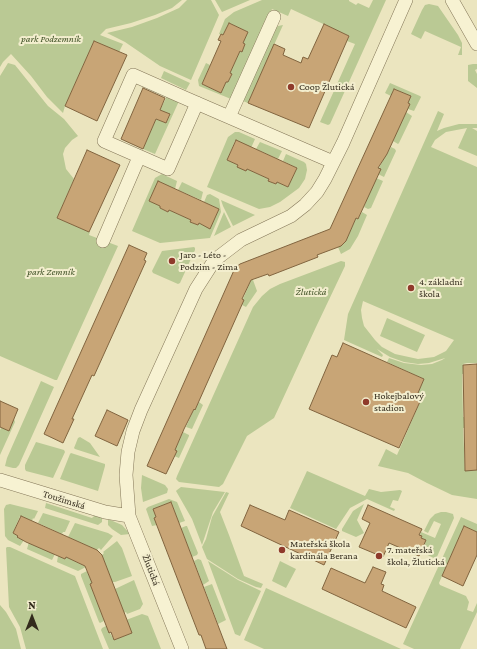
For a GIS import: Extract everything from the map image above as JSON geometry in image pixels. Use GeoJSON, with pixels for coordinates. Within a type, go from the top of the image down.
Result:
{"type":"FeatureCollection","features":[{"type":"Feature","properties":{"kind":"street","name":"Žlutická"},"geometry":{"type":"LineString","coordinates":[[182,649],[129,516],[126,475],[128,452],[133,431],[141,410],[204,274],[220,256],[231,247],[241,240],[281,221],[305,206],[317,192],[334,162],[406,0]]}},
{"type":"Feature","properties":{"kind":"street"},"geometry":{"type":"LineString","coordinates":[[452,0],[477,44]]}},
{"type":"Feature","properties":{"kind":"street"},"geometry":{"type":"LineString","coordinates":[[229,117],[274,17]]}},
{"type":"Feature","properties":{"kind":"street"},"geometry":{"type":"LineString","coordinates":[[197,103],[168,169],[104,141],[133,75],[334,162]]}},
{"type":"Feature","properties":{"kind":"street"},"geometry":{"type":"LineString","coordinates":[[103,240],[139,157]]}},
{"type":"Feature","properties":{"kind":"street","name":"Toužimská"},"geometry":{"type":"LineString","coordinates":[[0,480],[104,512],[129,516]]}},
{"type":"Feature","properties":{"kind":"green space","name":"park Podzemník"},"geometry":{"type":"Polygon","coordinates":[[[0,0],[182,0],[172,8],[155,15],[106,29],[100,35],[123,44],[119,52],[94,41],[63,113],[47,97],[31,76],[11,54],[0,67],[0,0]]]}},
{"type":"Feature","properties":{"kind":"green space"},"geometry":{"type":"Polygon","coordinates":[[[187,0],[211,0],[219,15],[191,80],[160,66],[125,42],[107,33],[132,27],[157,18],[179,8],[187,0]]]}},
{"type":"Feature","properties":{"kind":"green space"},"geometry":{"type":"Polygon","coordinates":[[[215,0],[250,0],[222,12],[215,0]]]}},
{"type":"Feature","properties":{"kind":"green space"},"geometry":{"type":"Polygon","coordinates":[[[262,0],[349,0],[356,5],[358,3],[369,8],[373,0],[386,0],[330,124],[328,125],[320,122],[355,44],[347,41],[349,36],[291,9],[288,16],[272,9],[231,99],[199,86],[198,80],[206,63],[210,65],[202,84],[221,93],[226,82],[228,82],[232,75],[230,73],[240,51],[242,52],[245,44],[243,43],[248,32],[229,23],[223,35],[219,34],[225,19],[234,12],[262,0]]]}},
{"type":"Feature","properties":{"kind":"green space"},"geometry":{"type":"Polygon","coordinates":[[[429,4],[438,6],[458,35],[462,43],[462,55],[458,55],[461,47],[425,31],[421,39],[411,34],[425,5],[429,4]]]}},
{"type":"Feature","properties":{"kind":"green space"},"geometry":{"type":"Polygon","coordinates":[[[283,25],[248,103],[243,101],[275,28],[283,25]]]}},
{"type":"Feature","properties":{"kind":"green space","name":"park Zemník"},"geometry":{"type":"Polygon","coordinates":[[[8,63],[15,65],[48,106],[64,119],[78,136],[65,148],[63,154],[66,169],[74,179],[57,218],[90,232],[89,235],[118,246],[57,380],[0,356],[0,76],[8,63]]]}},
{"type":"Feature","properties":{"kind":"green space"},"geometry":{"type":"Polygon","coordinates":[[[477,64],[477,69],[475,70],[477,74],[477,88],[468,81],[468,65],[477,64]]]}},
{"type":"Feature","properties":{"kind":"green space"},"geometry":{"type":"Polygon","coordinates":[[[164,71],[190,83],[186,90],[161,78],[164,71]]]}},
{"type":"Feature","properties":{"kind":"green space"},"geometry":{"type":"Polygon","coordinates":[[[390,83],[421,97],[414,111],[408,109],[408,103],[411,96],[394,89],[391,96],[385,93],[390,83]]]}},
{"type":"Feature","properties":{"kind":"green space"},"geometry":{"type":"Polygon","coordinates":[[[167,96],[179,101],[155,154],[143,149],[156,119],[166,123],[170,115],[160,110],[167,96]]]}},
{"type":"Feature","properties":{"kind":"green space"},"geometry":{"type":"Polygon","coordinates":[[[438,111],[444,114],[437,131],[459,124],[477,124],[477,128],[472,128],[477,131],[477,156],[458,148],[467,128],[446,132],[435,140],[431,147],[477,167],[477,363],[463,364],[462,374],[463,417],[468,417],[468,428],[463,428],[465,470],[477,470],[477,499],[452,495],[408,473],[378,466],[386,449],[397,455],[423,395],[418,393],[424,379],[387,362],[389,358],[404,363],[421,365],[432,364],[445,358],[429,363],[418,364],[404,362],[390,357],[377,349],[383,355],[382,357],[344,340],[348,314],[438,111]],[[363,301],[361,310],[364,326],[382,347],[395,354],[418,359],[434,357],[446,351],[454,340],[363,301]]]}},
{"type":"Feature","properties":{"kind":"green space"},"geometry":{"type":"Polygon","coordinates":[[[406,112],[412,116],[398,144],[393,141],[395,137],[393,136],[406,112]]]}},
{"type":"Feature","properties":{"kind":"green space"},"geometry":{"type":"Polygon","coordinates":[[[235,132],[239,132],[255,139],[251,148],[235,141],[227,160],[269,179],[268,181],[276,184],[277,182],[288,187],[297,168],[283,161],[286,154],[306,164],[307,170],[305,179],[299,188],[280,202],[270,207],[259,209],[207,187],[228,137],[235,132]]]}},
{"type":"Feature","properties":{"kind":"green space"},"geometry":{"type":"Polygon","coordinates":[[[260,142],[282,151],[278,159],[256,149],[260,142]]]}},
{"type":"Feature","properties":{"kind":"green space"},"geometry":{"type":"Polygon","coordinates":[[[391,147],[396,151],[384,177],[378,174],[379,168],[391,147]]]}},
{"type":"Feature","properties":{"kind":"green space"},"geometry":{"type":"Polygon","coordinates":[[[162,174],[177,181],[175,189],[158,182],[149,201],[161,206],[160,208],[168,212],[169,210],[191,220],[190,222],[198,225],[199,223],[210,228],[219,209],[204,202],[207,195],[210,194],[219,199],[221,212],[210,238],[160,243],[132,231],[155,178],[162,174]]]}},
{"type":"Feature","properties":{"kind":"green space"},"geometry":{"type":"Polygon","coordinates":[[[376,178],[383,181],[371,208],[368,209],[364,207],[366,202],[364,201],[376,178]]]}},
{"type":"Feature","properties":{"kind":"green space"},"geometry":{"type":"Polygon","coordinates":[[[182,182],[203,192],[201,200],[178,190],[182,182]]]}},
{"type":"Feature","properties":{"kind":"green space"},"geometry":{"type":"Polygon","coordinates":[[[221,200],[255,215],[233,226],[221,200]]]}},
{"type":"Feature","properties":{"kind":"green space"},"geometry":{"type":"Polygon","coordinates":[[[224,212],[231,227],[214,236],[224,212]]]}},
{"type":"Feature","properties":{"kind":"green space"},"geometry":{"type":"Polygon","coordinates":[[[362,212],[367,215],[358,236],[350,249],[341,254],[338,247],[346,241],[356,218],[358,219],[362,212]]]}},
{"type":"Feature","properties":{"kind":"green space"},"geometry":{"type":"Polygon","coordinates":[[[194,247],[195,250],[180,283],[178,284],[153,273],[152,271],[162,251],[194,247]]]}},
{"type":"Feature","properties":{"kind":"green space"},"geometry":{"type":"Polygon","coordinates":[[[341,261],[345,262],[345,266],[274,418],[247,436],[223,484],[219,487],[179,482],[176,479],[177,476],[253,307],[270,289],[341,261]]]}},
{"type":"Feature","properties":{"kind":"green space"},"geometry":{"type":"Polygon","coordinates":[[[251,280],[253,280],[257,291],[246,307],[242,305],[243,299],[251,280]]]}},
{"type":"Feature","properties":{"kind":"green space"},"geometry":{"type":"Polygon","coordinates":[[[387,318],[425,335],[417,352],[380,336],[387,318]]]}},
{"type":"Feature","properties":{"kind":"green space"},"geometry":{"type":"Polygon","coordinates":[[[41,381],[54,387],[19,465],[16,468],[5,466],[7,458],[41,381]]]}},
{"type":"Feature","properties":{"kind":"green space"},"geometry":{"type":"Polygon","coordinates":[[[199,402],[203,405],[192,429],[186,427],[194,409],[199,402]]]}},
{"type":"Feature","properties":{"kind":"green space"},"geometry":{"type":"Polygon","coordinates":[[[14,419],[15,422],[0,455],[0,430],[14,419]]]}},
{"type":"Feature","properties":{"kind":"green space"},"geometry":{"type":"Polygon","coordinates":[[[183,432],[189,436],[179,458],[174,456],[183,432]]]}},
{"type":"Feature","properties":{"kind":"green space"},"geometry":{"type":"Polygon","coordinates":[[[80,437],[90,443],[100,457],[74,448],[78,438],[80,437]]]}},
{"type":"Feature","properties":{"kind":"green space"},"geometry":{"type":"Polygon","coordinates":[[[36,442],[64,450],[65,452],[53,478],[26,471],[25,469],[25,465],[36,442]]]}},
{"type":"Feature","properties":{"kind":"green space"},"geometry":{"type":"Polygon","coordinates":[[[71,453],[105,464],[98,491],[60,479],[71,453]]]}},
{"type":"Feature","properties":{"kind":"green space"},"geometry":{"type":"Polygon","coordinates":[[[307,471],[365,496],[369,489],[381,492],[402,491],[398,501],[393,500],[390,507],[395,509],[394,511],[367,499],[350,508],[336,529],[290,508],[307,471]]]}},
{"type":"Feature","properties":{"kind":"green space"},"geometry":{"type":"Polygon","coordinates":[[[142,475],[165,485],[168,489],[167,493],[143,502],[141,488],[142,475]]]}},
{"type":"Feature","properties":{"kind":"green space"},"geometry":{"type":"Polygon","coordinates":[[[181,487],[225,492],[213,512],[202,545],[192,519],[176,491],[181,487]]]}},
{"type":"Feature","properties":{"kind":"green space"},"geometry":{"type":"Polygon","coordinates":[[[226,492],[229,493],[220,512],[244,576],[263,584],[261,588],[238,579],[207,559],[202,547],[206,539],[212,517],[226,492]]]}},
{"type":"Feature","properties":{"kind":"green space"},"geometry":{"type":"Polygon","coordinates":[[[169,499],[177,502],[185,521],[179,523],[171,502],[153,509],[156,517],[154,518],[157,525],[152,526],[146,509],[169,499]]]}},
{"type":"Feature","properties":{"kind":"green space"},"geometry":{"type":"Polygon","coordinates":[[[46,503],[92,518],[95,515],[102,517],[102,522],[98,525],[45,508],[46,503]]]}},
{"type":"Feature","properties":{"kind":"green space"},"geometry":{"type":"Polygon","coordinates":[[[10,504],[38,511],[32,521],[20,516],[13,533],[18,536],[18,538],[24,540],[20,546],[8,540],[5,536],[4,509],[6,505],[10,504]]]}},
{"type":"Feature","properties":{"kind":"green space"},"geometry":{"type":"Polygon","coordinates":[[[364,504],[357,520],[364,533],[356,537],[342,531],[353,511],[364,504]]]}},
{"type":"Feature","properties":{"kind":"green space"},"geometry":{"type":"Polygon","coordinates":[[[441,512],[453,514],[454,518],[436,559],[421,552],[426,540],[421,538],[422,536],[420,535],[421,532],[435,538],[441,524],[434,521],[428,533],[424,531],[430,519],[435,514],[441,512]]]}},
{"type":"Feature","properties":{"kind":"green space"},"geometry":{"type":"Polygon","coordinates":[[[43,513],[70,521],[65,532],[62,534],[38,523],[43,513]]]}},
{"type":"Feature","properties":{"kind":"green space"},"geometry":{"type":"Polygon","coordinates":[[[461,517],[477,524],[477,532],[464,526],[439,583],[440,585],[466,596],[469,602],[467,610],[473,612],[477,603],[477,612],[460,649],[414,649],[403,644],[461,517]]]}},
{"type":"Feature","properties":{"kind":"green space"},"geometry":{"type":"Polygon","coordinates":[[[108,519],[122,525],[130,534],[121,535],[112,529],[108,525],[108,519]]]}},
{"type":"Feature","properties":{"kind":"green space"},"geometry":{"type":"Polygon","coordinates":[[[75,523],[108,533],[113,536],[101,550],[99,548],[97,550],[68,537],[75,523]]]}},
{"type":"Feature","properties":{"kind":"green space"},"geometry":{"type":"Polygon","coordinates":[[[186,526],[198,553],[192,557],[181,528],[186,526]]]}},
{"type":"Feature","properties":{"kind":"green space"},"geometry":{"type":"Polygon","coordinates":[[[117,541],[122,548],[132,576],[112,582],[102,555],[104,553],[103,552],[117,541]]]}},
{"type":"Feature","properties":{"kind":"green space"},"geometry":{"type":"Polygon","coordinates":[[[29,542],[55,554],[52,560],[27,549],[29,542]]]}},
{"type":"Feature","properties":{"kind":"green space"},"geometry":{"type":"Polygon","coordinates":[[[7,547],[75,576],[103,649],[26,649],[20,627],[9,607],[7,547]]]}},
{"type":"Feature","properties":{"kind":"green space"},"geometry":{"type":"Polygon","coordinates":[[[58,556],[65,559],[66,557],[86,567],[78,571],[57,562],[58,556]]]}},
{"type":"Feature","properties":{"kind":"green space"},"geometry":{"type":"Polygon","coordinates":[[[198,559],[201,560],[209,581],[203,585],[194,561],[198,559]]]}},
{"type":"Feature","properties":{"kind":"green space"},"geometry":{"type":"Polygon","coordinates":[[[208,561],[238,580],[261,591],[240,636],[235,634],[208,561]]]}},
{"type":"Feature","properties":{"kind":"green space"},"geometry":{"type":"Polygon","coordinates":[[[280,561],[296,569],[286,588],[272,581],[280,561]]]}},
{"type":"Feature","properties":{"kind":"green space"},"geometry":{"type":"Polygon","coordinates":[[[87,571],[97,602],[104,614],[102,615],[104,621],[100,623],[81,576],[81,574],[87,571]]]}},
{"type":"Feature","properties":{"kind":"green space"},"geometry":{"type":"Polygon","coordinates":[[[134,580],[143,604],[140,609],[127,614],[126,612],[124,613],[115,589],[134,580]]]}},
{"type":"Feature","properties":{"kind":"green space"},"geometry":{"type":"Polygon","coordinates":[[[212,584],[226,620],[218,624],[204,587],[212,584]]]}},
{"type":"Feature","properties":{"kind":"green space"},"geometry":{"type":"Polygon","coordinates":[[[266,588],[401,649],[264,649],[244,640],[266,588]]]}},
{"type":"Feature","properties":{"kind":"green space"},"geometry":{"type":"Polygon","coordinates":[[[0,605],[16,629],[21,649],[0,649],[0,605]]]}},
{"type":"Feature","properties":{"kind":"green space"},"geometry":{"type":"Polygon","coordinates":[[[142,614],[148,616],[161,649],[109,649],[101,630],[102,628],[106,626],[114,640],[131,633],[126,620],[142,614]]]}},
{"type":"Feature","properties":{"kind":"building"},"geometry":{"type":"Polygon","coordinates":[[[229,23],[248,32],[243,43],[245,44],[242,52],[240,51],[230,73],[232,74],[221,93],[202,84],[221,41],[218,40],[221,34],[223,35],[229,23]]]}},
{"type":"Feature","properties":{"kind":"building","name":"Coop Žlutická"},"geometry":{"type":"Polygon","coordinates":[[[324,24],[349,36],[309,128],[248,103],[274,44],[285,49],[283,55],[301,63],[303,57],[308,59],[324,24]]]}},
{"type":"Feature","properties":{"kind":"building"},"geometry":{"type":"Polygon","coordinates":[[[94,41],[127,55],[97,121],[65,106],[94,41]]]}},
{"type":"Feature","properties":{"kind":"building"},"geometry":{"type":"Polygon","coordinates":[[[143,88],[165,98],[160,110],[170,114],[166,123],[156,119],[143,149],[121,139],[143,88]]]}},
{"type":"Feature","properties":{"kind":"building"},"geometry":{"type":"Polygon","coordinates":[[[394,89],[411,96],[408,103],[410,104],[387,154],[378,168],[381,169],[346,241],[341,246],[317,255],[318,257],[269,276],[268,274],[251,280],[242,299],[244,300],[195,410],[194,409],[184,429],[175,450],[177,451],[166,474],[147,466],[235,268],[240,264],[330,229],[394,89]]]}},
{"type":"Feature","properties":{"kind":"building"},"geometry":{"type":"Polygon","coordinates":[[[236,140],[297,168],[288,187],[277,182],[276,184],[268,181],[269,179],[247,169],[246,171],[237,167],[238,165],[227,160],[236,140]]]}},
{"type":"Feature","properties":{"kind":"building"},"geometry":{"type":"Polygon","coordinates":[[[87,150],[120,165],[89,232],[57,218],[87,150]]]}},
{"type":"Feature","properties":{"kind":"building"},"geometry":{"type":"Polygon","coordinates":[[[158,181],[219,209],[210,229],[199,223],[198,225],[190,222],[191,220],[169,210],[168,212],[149,201],[158,181]]]}},
{"type":"Feature","properties":{"kind":"building"},"geometry":{"type":"Polygon","coordinates":[[[129,245],[147,253],[144,260],[146,261],[94,376],[92,375],[63,443],[44,434],[129,245]]]}},
{"type":"Feature","properties":{"kind":"building","name":"Hokejbalový stadion"},"geometry":{"type":"Polygon","coordinates":[[[343,343],[424,379],[418,393],[423,395],[399,448],[309,409],[332,355],[337,357],[343,343]]]}},
{"type":"Feature","properties":{"kind":"building"},"geometry":{"type":"Polygon","coordinates":[[[477,364],[477,470],[465,471],[463,365],[477,364]]]}},
{"type":"Feature","properties":{"kind":"building"},"geometry":{"type":"Polygon","coordinates":[[[0,401],[18,409],[9,431],[0,427],[0,401]]]}},
{"type":"Feature","properties":{"kind":"building"},"geometry":{"type":"Polygon","coordinates":[[[107,410],[128,420],[117,446],[95,436],[107,410]]]}},
{"type":"Feature","properties":{"kind":"building"},"geometry":{"type":"Polygon","coordinates":[[[171,502],[227,649],[206,649],[201,635],[199,635],[154,518],[156,517],[153,509],[171,502]]]}},
{"type":"Feature","properties":{"kind":"building"},"geometry":{"type":"Polygon","coordinates":[[[250,505],[285,520],[289,510],[339,532],[324,565],[241,526],[250,505]]]}},
{"type":"Feature","properties":{"kind":"building"},"geometry":{"type":"Polygon","coordinates":[[[368,505],[422,529],[419,535],[422,536],[421,538],[426,540],[419,556],[389,543],[383,557],[359,547],[370,523],[362,519],[368,505]]]}},
{"type":"Feature","properties":{"kind":"building"},"geometry":{"type":"Polygon","coordinates":[[[21,516],[97,550],[102,555],[132,633],[114,640],[111,632],[109,633],[90,584],[92,583],[85,566],[66,557],[65,559],[17,537],[18,536],[13,533],[21,516]]]}},
{"type":"Feature","properties":{"kind":"building"},"geometry":{"type":"Polygon","coordinates":[[[464,526],[477,532],[477,555],[463,586],[442,576],[464,526]]]}},
{"type":"Feature","properties":{"kind":"building"},"geometry":{"type":"Polygon","coordinates":[[[373,567],[386,572],[381,584],[384,585],[382,591],[416,607],[406,628],[322,589],[331,568],[365,583],[373,567]]]}},
{"type":"Feature","properties":{"kind":"place","name":"Coop Žlutická"},"geometry":{"type":"Point","coordinates":[291,87]}},
{"type":"Feature","properties":{"kind":"place","name":"Jaro - Léto - Podzim - Zima"},"geometry":{"type":"Point","coordinates":[172,261]}},
{"type":"Feature","properties":{"kind":"place","name":"4. základní škola"},"geometry":{"type":"Point","coordinates":[411,288]}},
{"type":"Feature","properties":{"kind":"place","name":"Hokejbalový stadion"},"geometry":{"type":"Point","coordinates":[366,402]}},
{"type":"Feature","properties":{"kind":"place","name":"Mateřská škola kardinála Berana"},"geometry":{"type":"Point","coordinates":[282,550]}},
{"type":"Feature","properties":{"kind":"place","name":"7. mateřská škola, Žlutická"},"geometry":{"type":"Point","coordinates":[379,556]}}]}
